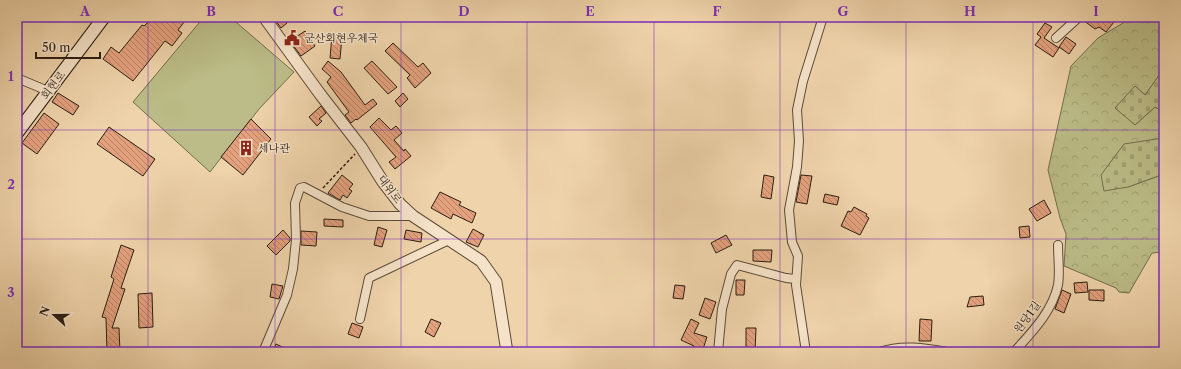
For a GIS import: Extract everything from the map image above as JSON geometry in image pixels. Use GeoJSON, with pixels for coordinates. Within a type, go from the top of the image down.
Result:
{"type":"FeatureCollection","features":[{"type":"Feature","properties":{"kind":"main road","name":"회현로"},"geometry":{"type":"LineString","coordinates":[[17,133],[104,17]]}},
{"type":"Feature","properties":{"kind":"street","name":"대위로"},"geometry":{"type":"LineString","coordinates":[[264,17],[361,147],[383,182],[400,204],[413,216],[481,261],[496,282],[508,352]]}},
{"type":"Feature","properties":{"kind":"street"},"geometry":{"type":"LineString","coordinates":[[806,352],[796,285],[798,256],[792,242],[789,210],[799,140],[797,110],[803,81],[823,17]]}},
{"type":"Feature","properties":{"kind":"street"},"geometry":{"type":"LineString","coordinates":[[1056,38],[1079,17]]}},
{"type":"Feature","properties":{"kind":"street"},"geometry":{"type":"LineString","coordinates":[[17,78],[48,91]]}},
{"type":"Feature","properties":{"kind":"street"},"geometry":{"type":"LineString","coordinates":[[263,352],[287,295],[292,276],[296,240],[295,203],[300,188],[304,188],[342,207],[369,216],[413,216]]}},
{"type":"Feature","properties":{"kind":"street"},"geometry":{"type":"LineString","coordinates":[[360,319],[369,278],[450,240]]}},
{"type":"Feature","properties":{"kind":"street","name":"원당1길"},"geometry":{"type":"LineString","coordinates":[[1014,352],[1037,327],[1048,310],[1058,285],[1058,245]]}},
{"type":"Feature","properties":{"kind":"street"},"geometry":{"type":"LineString","coordinates":[[718,352],[722,309],[731,274],[737,265],[786,278],[796,278]]}},
{"type":"Feature","properties":{"kind":"street"},"geometry":{"type":"LineString","coordinates":[[880,352],[906,347],[930,348],[946,352]]}},
{"type":"Feature","properties":{"kind":"path"},"geometry":{"type":"LineString","coordinates":[[317,194],[361,147]]}},
{"type":"Feature","properties":{"kind":"green space"},"geometry":{"type":"Polygon","coordinates":[[[204,17],[230,17],[294,72],[259,109],[210,172],[133,102],[204,17]]]}},
{"type":"Feature","properties":{"kind":"green space"},"geometry":{"type":"Polygon","coordinates":[[[1133,17],[1164,17],[1164,76],[1160,74],[1145,95],[1135,86],[1135,125],[1155,107],[1164,112],[1164,138],[1128,187],[1164,174],[1164,254],[1163,252],[1152,253],[1129,293],[1119,292],[1116,288],[1064,266],[1066,234],[1060,218],[1048,170],[1071,66],[1098,38],[1133,17]]]}},
{"type":"Feature","properties":{"kind":"green space"},"geometry":{"type":"Polygon","coordinates":[[[1160,74],[1164,76],[1164,112],[1155,107],[1135,125],[1115,108],[1135,86],[1145,95],[1160,74]]]}},
{"type":"Feature","properties":{"kind":"green space"},"geometry":{"type":"Polygon","coordinates":[[[1163,138],[1164,174],[1128,187],[1104,191],[1101,175],[1124,144],[1163,138]]]}},
{"type":"Feature","properties":{"kind":"building"},"geometry":{"type":"Polygon","coordinates":[[[154,17],[164,17],[168,22],[172,17],[188,17],[178,30],[182,33],[172,46],[165,41],[133,81],[103,59],[111,47],[119,53],[142,25],[144,26],[154,17]]]}},
{"type":"Feature","properties":{"kind":"building"},"geometry":{"type":"Polygon","coordinates":[[[273,17],[283,17],[287,23],[281,28],[273,17]]]}},
{"type":"Feature","properties":{"kind":"building"},"geometry":{"type":"Polygon","coordinates":[[[1084,17],[1099,17],[1105,22],[1109,17],[1118,17],[1106,32],[1099,27],[1095,29],[1083,20],[1084,17]]]}},
{"type":"Feature","properties":{"kind":"building"},"geometry":{"type":"Polygon","coordinates":[[[1045,23],[1052,27],[1044,38],[1059,48],[1053,57],[1035,45],[1041,37],[1037,34],[1045,23]]]}},
{"type":"Feature","properties":{"kind":"building"},"geometry":{"type":"Polygon","coordinates":[[[305,31],[315,46],[301,56],[290,41],[305,31]]]}},
{"type":"Feature","properties":{"kind":"building"},"geometry":{"type":"Polygon","coordinates":[[[332,35],[342,36],[340,59],[330,58],[332,35]]]}},
{"type":"Feature","properties":{"kind":"building"},"geometry":{"type":"Polygon","coordinates":[[[1066,37],[1076,44],[1069,54],[1059,47],[1066,37]]]}},
{"type":"Feature","properties":{"kind":"building"},"geometry":{"type":"Polygon","coordinates":[[[393,43],[418,67],[423,63],[431,73],[415,88],[407,78],[410,75],[385,51],[393,43]]]}},
{"type":"Feature","properties":{"kind":"building"},"geometry":{"type":"Polygon","coordinates":[[[328,61],[341,72],[365,105],[373,99],[377,104],[351,123],[345,115],[349,112],[327,82],[331,77],[322,69],[328,61]]]}},
{"type":"Feature","properties":{"kind":"building"},"geometry":{"type":"Polygon","coordinates":[[[372,61],[397,87],[388,94],[364,68],[372,61]]]}},
{"type":"Feature","properties":{"kind":"building"},"geometry":{"type":"Polygon","coordinates":[[[58,93],[79,106],[73,115],[52,102],[58,93]]]}},
{"type":"Feature","properties":{"kind":"building"},"geometry":{"type":"Polygon","coordinates":[[[403,93],[408,99],[400,107],[395,101],[403,93]]]}},
{"type":"Feature","properties":{"kind":"building"},"geometry":{"type":"Polygon","coordinates":[[[321,106],[326,113],[319,119],[322,121],[317,126],[309,117],[321,106]]]}},
{"type":"Feature","properties":{"kind":"building"},"geometry":{"type":"Polygon","coordinates":[[[44,113],[59,124],[37,154],[22,143],[44,113]]]}},
{"type":"Feature","properties":{"kind":"building"},"geometry":{"type":"Polygon","coordinates":[[[379,118],[391,130],[396,126],[402,133],[394,140],[411,156],[395,169],[389,162],[396,157],[370,127],[379,118]]]}},
{"type":"Feature","properties":{"kind":"building","name":"세나관"},"geometry":{"type":"Polygon","coordinates":[[[251,119],[271,139],[243,175],[221,157],[251,119]]]}},
{"type":"Feature","properties":{"kind":"building"},"geometry":{"type":"Polygon","coordinates":[[[109,127],[155,159],[143,176],[97,144],[109,127]]]}},
{"type":"Feature","properties":{"kind":"building"},"geometry":{"type":"Polygon","coordinates":[[[342,175],[353,184],[349,189],[352,191],[347,198],[343,195],[340,200],[328,193],[342,175]]]}},
{"type":"Feature","properties":{"kind":"building"},"geometry":{"type":"Polygon","coordinates":[[[764,175],[774,177],[771,199],[761,197],[764,175]]]}},
{"type":"Feature","properties":{"kind":"building"},"geometry":{"type":"Polygon","coordinates":[[[801,175],[812,176],[807,204],[796,202],[801,175]]]}},
{"type":"Feature","properties":{"kind":"building"},"geometry":{"type":"Polygon","coordinates":[[[440,192],[461,202],[459,205],[476,213],[472,223],[453,214],[451,219],[431,208],[440,192]]]}},
{"type":"Feature","properties":{"kind":"building"},"geometry":{"type":"Polygon","coordinates":[[[825,194],[839,197],[837,205],[823,202],[825,194]]]}},
{"type":"Feature","properties":{"kind":"building"},"geometry":{"type":"Polygon","coordinates":[[[1044,200],[1051,213],[1037,221],[1029,209],[1044,200]]]}},
{"type":"Feature","properties":{"kind":"building"},"geometry":{"type":"Polygon","coordinates":[[[854,207],[867,214],[866,216],[869,218],[860,235],[841,226],[848,211],[851,212],[854,207]]]}},
{"type":"Feature","properties":{"kind":"building"},"geometry":{"type":"Polygon","coordinates":[[[324,219],[343,220],[343,227],[324,226],[324,219]]]}},
{"type":"Feature","properties":{"kind":"building"},"geometry":{"type":"Polygon","coordinates":[[[1029,226],[1030,237],[1020,238],[1019,227],[1029,226]]]}},
{"type":"Feature","properties":{"kind":"building"},"geometry":{"type":"Polygon","coordinates":[[[378,227],[387,230],[382,247],[374,245],[378,227]]]}},
{"type":"Feature","properties":{"kind":"building"},"geometry":{"type":"Polygon","coordinates":[[[473,229],[484,235],[478,247],[466,242],[473,229]]]}},
{"type":"Feature","properties":{"kind":"building"},"geometry":{"type":"Polygon","coordinates":[[[283,230],[290,238],[290,241],[276,255],[267,246],[283,230]]]}},
{"type":"Feature","properties":{"kind":"building"},"geometry":{"type":"Polygon","coordinates":[[[406,230],[422,233],[421,242],[404,239],[406,230]]]}},
{"type":"Feature","properties":{"kind":"building"},"geometry":{"type":"Polygon","coordinates":[[[301,231],[317,232],[316,246],[301,245],[301,231]]]}},
{"type":"Feature","properties":{"kind":"building"},"geometry":{"type":"Polygon","coordinates":[[[726,235],[732,245],[716,253],[711,243],[726,235]]]}},
{"type":"Feature","properties":{"kind":"building"},"geometry":{"type":"Polygon","coordinates":[[[121,245],[134,250],[121,288],[125,289],[112,328],[119,328],[120,352],[107,352],[106,318],[102,317],[114,279],[111,277],[121,245]]]}},
{"type":"Feature","properties":{"kind":"building"},"geometry":{"type":"Polygon","coordinates":[[[753,250],[772,250],[771,262],[753,261],[753,250]]]}},
{"type":"Feature","properties":{"kind":"building"},"geometry":{"type":"Polygon","coordinates":[[[736,280],[745,280],[744,295],[736,295],[736,280]]]}},
{"type":"Feature","properties":{"kind":"building"},"geometry":{"type":"Polygon","coordinates":[[[1087,282],[1088,292],[1075,293],[1074,283],[1087,282]]]}},
{"type":"Feature","properties":{"kind":"building"},"geometry":{"type":"Polygon","coordinates":[[[272,284],[283,286],[279,299],[270,297],[272,284]]]}},
{"type":"Feature","properties":{"kind":"building"},"geometry":{"type":"Polygon","coordinates":[[[675,285],[685,286],[683,299],[673,298],[675,285]]]}},
{"type":"Feature","properties":{"kind":"building"},"geometry":{"type":"Polygon","coordinates":[[[1062,290],[1071,294],[1064,313],[1055,309],[1062,290]]]}},
{"type":"Feature","properties":{"kind":"building"},"geometry":{"type":"Polygon","coordinates":[[[1089,290],[1104,290],[1104,301],[1089,300],[1089,290]]]}},
{"type":"Feature","properties":{"kind":"building"},"geometry":{"type":"Polygon","coordinates":[[[152,293],[153,327],[139,328],[138,294],[152,293]]]}},
{"type":"Feature","properties":{"kind":"building"},"geometry":{"type":"Polygon","coordinates":[[[983,296],[984,305],[967,307],[970,297],[983,296]]]}},
{"type":"Feature","properties":{"kind":"building"},"geometry":{"type":"Polygon","coordinates":[[[705,298],[716,302],[710,319],[699,315],[705,298]]]}},
{"type":"Feature","properties":{"kind":"building"},"geometry":{"type":"Polygon","coordinates":[[[431,319],[441,323],[434,337],[425,332],[431,319]]]}},
{"type":"Feature","properties":{"kind":"building"},"geometry":{"type":"Polygon","coordinates":[[[691,319],[699,323],[694,333],[707,337],[702,352],[692,352],[694,346],[681,340],[691,319]]]}},
{"type":"Feature","properties":{"kind":"building"},"geometry":{"type":"Polygon","coordinates":[[[920,319],[932,320],[931,341],[919,341],[920,319]]]}},
{"type":"Feature","properties":{"kind":"building"},"geometry":{"type":"Polygon","coordinates":[[[352,323],[363,327],[359,338],[348,334],[352,323]]]}},
{"type":"Feature","properties":{"kind":"building"},"geometry":{"type":"Polygon","coordinates":[[[746,328],[756,328],[755,352],[746,352],[746,328]]]}},
{"type":"Feature","properties":{"kind":"building"},"geometry":{"type":"Polygon","coordinates":[[[276,344],[293,352],[273,352],[276,344]]]}},
{"type":"Feature","properties":{"kind":"place","name":"군산회현우체국"},"geometry":{"type":"Point","coordinates":[292,38]}},
{"type":"Feature","properties":{"kind":"place","name":"세나관"},"geometry":{"type":"Point","coordinates":[246,148]}}]}
